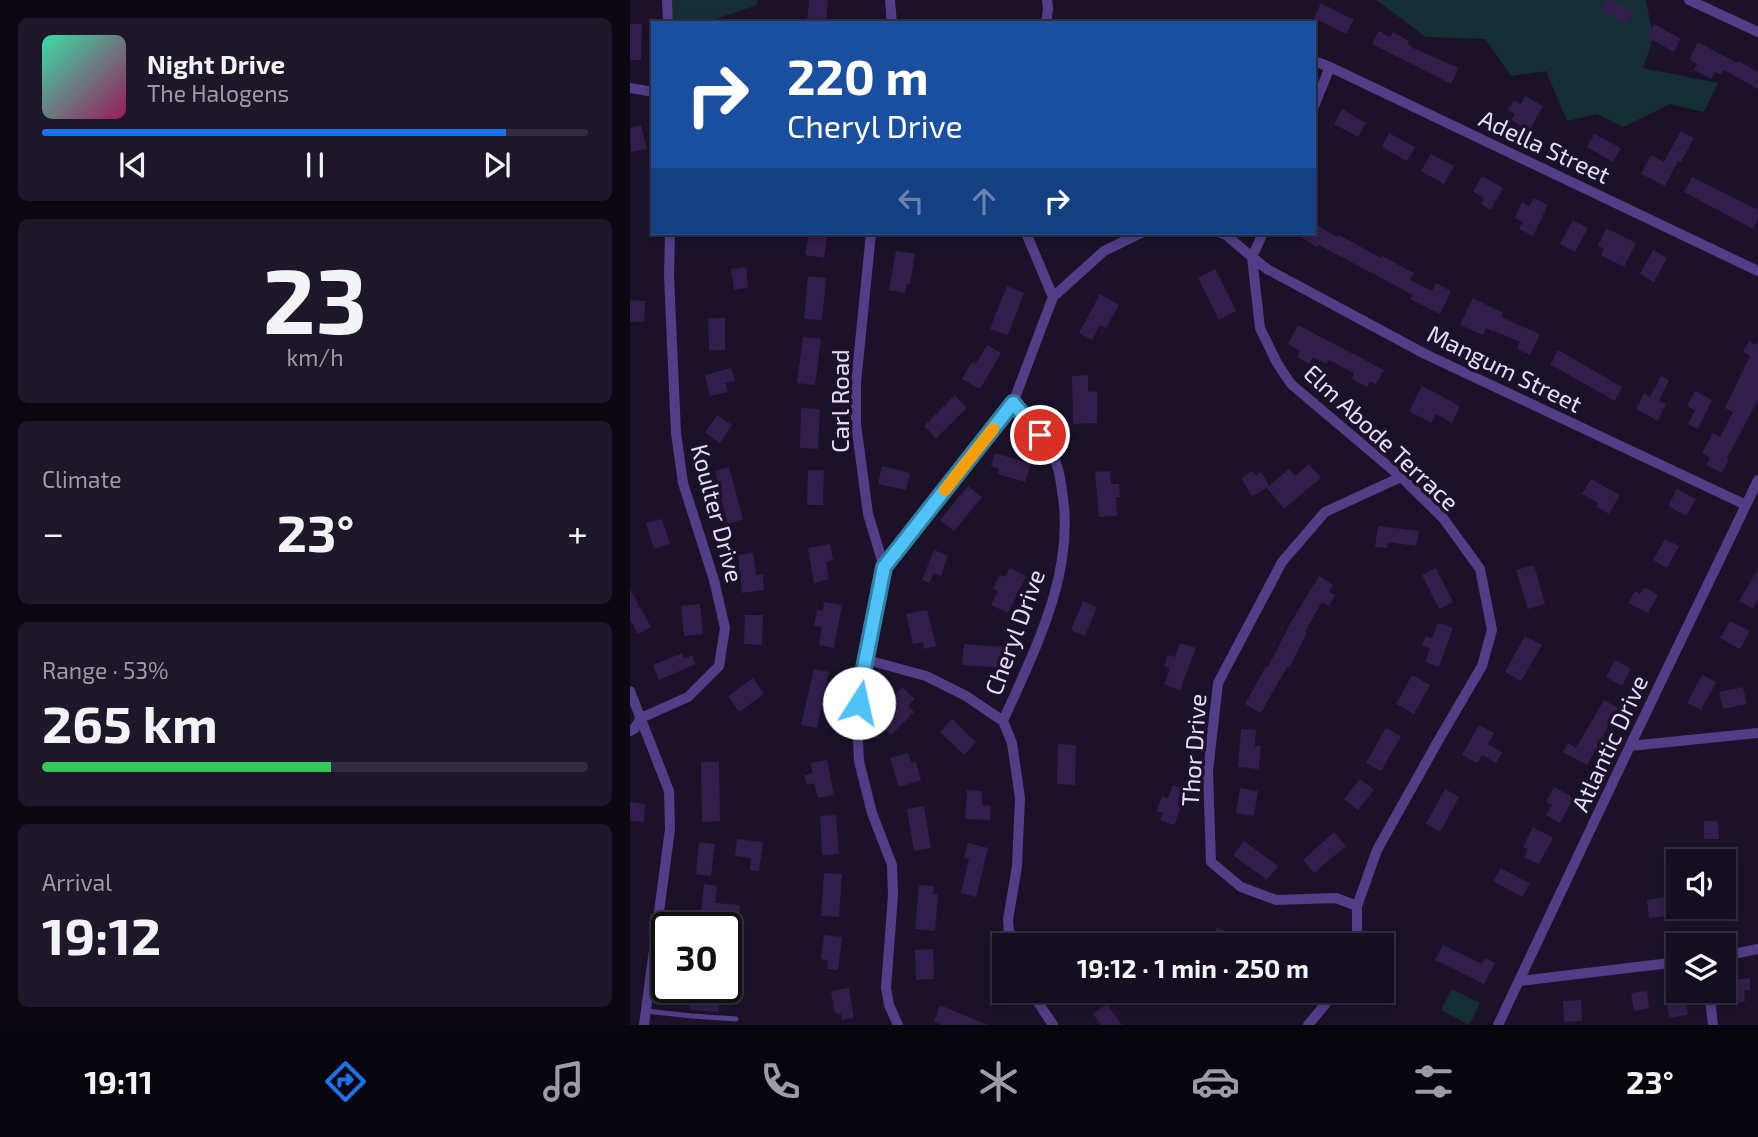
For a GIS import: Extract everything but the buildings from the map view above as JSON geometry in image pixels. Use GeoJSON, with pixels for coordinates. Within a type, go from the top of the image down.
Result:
{"type":"FeatureCollection","features":[{"type":"Feature","properties":{"kind":"street"},"geometry":{"type":"LineString","coordinates":[[667,0],[668,21]]}},
{"type":"Feature","properties":{"kind":"street"},"geometry":{"type":"LineString","coordinates":[[890,0],[892,21]]}},
{"type":"Feature","properties":{"kind":"street"},"geometry":{"type":"LineString","coordinates":[[1046,21],[1047,0]]}},
{"type":"Feature","properties":{"kind":"street"},"geometry":{"type":"LineString","coordinates":[[1689,0],[1758,33]]}},
{"type":"Feature","properties":{"kind":"street","name":"Adella Street"},"geometry":{"type":"LineString","coordinates":[[1316,62],[1758,271]]}},
{"type":"Feature","properties":{"kind":"street"},"geometry":{"type":"LineString","coordinates":[[1316,101],[1330,67]]}},
{"type":"Feature","properties":{"kind":"street"},"geometry":{"type":"LineString","coordinates":[[630,88],[651,92]]}},
{"type":"Feature","properties":{"kind":"street","name":"Koulter Drive"},"geometry":{"type":"LineString","coordinates":[[635,716],[688,696],[719,666],[725,628],[714,580],[683,483],[676,433],[669,276],[670,235]]}},
{"type":"Feature","properties":{"kind":"street","name":"Carl Road"},"geometry":{"type":"LineString","coordinates":[[871,235],[856,383],[856,424],[868,514],[884,567]]}},
{"type":"Feature","properties":{"kind":"street"},"geometry":{"type":"LineString","coordinates":[[1027,235],[1053,297]]}},
{"type":"Feature","properties":{"kind":"street"},"geometry":{"type":"LineString","coordinates":[[898,1025],[889,1005],[886,988],[893,895],[891,865],[872,813],[859,761],[857,718],[860,688],[884,567],[1013,403],[1053,297],[1104,251],[1137,235]]}},
{"type":"Feature","properties":{"kind":"street"},"geometry":{"type":"LineString","coordinates":[[1226,235],[1252,257],[1262,235]]}},
{"type":"Feature","properties":{"kind":"street","name":"Elm Abode Terrace"},"geometry":{"type":"LineString","coordinates":[[1252,257],[1260,328],[1290,384],[1401,477],[1443,518],[1480,569],[1492,630],[1482,666],[1377,850],[1357,906],[1357,933]]}},
{"type":"Feature","properties":{"kind":"street","name":"Mangum Street"},"geometry":{"type":"LineString","coordinates":[[1252,257],[1297,286],[1425,354],[1746,505]]}},
{"type":"Feature","properties":{"kind":"street","name":"Cheryl Drive"},"geometry":{"type":"LineString","coordinates":[[1003,721],[1038,644],[1050,610],[1063,560],[1066,513],[1058,469],[1040,435],[1013,403]]}},
{"type":"Feature","properties":{"kind":"street","name":"Thor Drive"},"geometry":{"type":"LineString","coordinates":[[1357,906],[1336,898],[1276,900],[1241,887],[1211,862],[1208,771],[1218,683],[1282,562],[1325,512],[1401,477]]}},
{"type":"Feature","properties":{"kind":"street","name":"Atlantic Drive"},"geometry":{"type":"LineString","coordinates":[[1498,1025],[1758,480]]}},
{"type":"Feature","properties":{"kind":"street"},"geometry":{"type":"LineString","coordinates":[[867,660],[926,677],[966,696],[1003,721],[1012,743],[1020,798],[1017,866],[1008,920],[1009,933]]}},
{"type":"Feature","properties":{"kind":"street"},"geometry":{"type":"LineString","coordinates":[[630,691],[635,716],[669,791],[670,829],[644,1025]]}},
{"type":"Feature","properties":{"kind":"street"},"geometry":{"type":"LineString","coordinates":[[630,731],[634,729],[635,716]]}},
{"type":"Feature","properties":{"kind":"street"},"geometry":{"type":"LineString","coordinates":[[1630,746],[1758,733]]}},
{"type":"Feature","properties":{"kind":"street"},"geometry":{"type":"LineString","coordinates":[[1736,954],[1758,949]]}},
{"type":"Feature","properties":{"kind":"street"},"geometry":{"type":"LineString","coordinates":[[1520,981],[1666,963]]}},
{"type":"Feature","properties":{"kind":"street"},"geometry":{"type":"LineString","coordinates":[[1039,1003],[1053,1025]]}},
{"type":"Feature","properties":{"kind":"street"},"geometry":{"type":"LineString","coordinates":[[1308,1025],[1326,1003]]}},
{"type":"Feature","properties":{"kind":"street"},"geometry":{"type":"LineString","coordinates":[[1710,1003],[1713,1025]]}},
{"type":"Feature","properties":{"kind":"lane"},"geometry":{"type":"LineString","coordinates":[[646,1011],[736,1019]]}},
{"type":"Feature","properties":{"kind":"green space"},"geometry":{"type":"Polygon","coordinates":[[[667,0],[757,0],[757,5],[710,21],[668,21],[667,0]]]}},
{"type":"Feature","properties":{"kind":"green space"},"geometry":{"type":"Polygon","coordinates":[[[1376,0],[1646,0],[1653,38],[1643,68],[1718,83],[1704,112],[1670,104],[1623,127],[1597,114],[1567,121],[1546,71],[1511,76],[1485,39],[1426,37],[1376,0]]]}},
{"type":"Feature","properties":{"kind":"green space"},"geometry":{"type":"Polygon","coordinates":[[[1452,989],[1480,1003],[1469,1025],[1441,1010],[1452,989]]]}},
{"type":"Feature","properties":{"kind":"slow traffic"},"geometry":{"type":"LineString","coordinates":[[945,490],[993,429]]}},
{"type":"Feature","properties":{"kind":"route"},"geometry":{"type":"LineString","coordinates":[[859,703],[884,567],[1013,403],[1040,435]]}}]}
